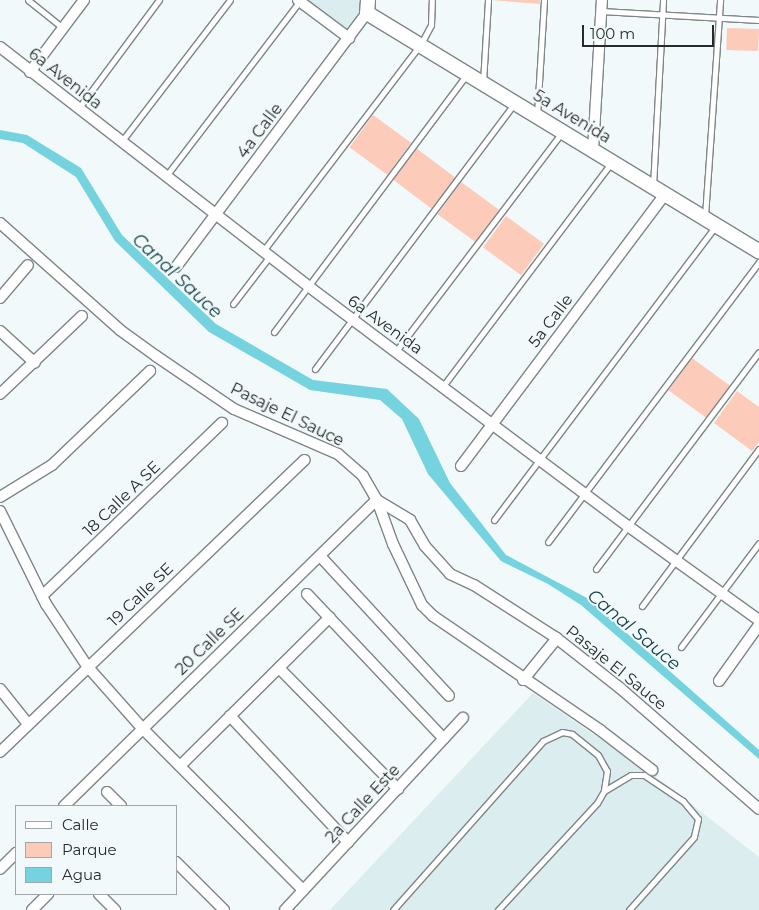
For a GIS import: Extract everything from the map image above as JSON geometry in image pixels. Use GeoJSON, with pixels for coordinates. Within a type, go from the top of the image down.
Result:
{"type":"FeatureCollection","features":[{"type":"Feature","properties":{"kind":"street"},"geometry":{"type":"LineString","coordinates":[[30,72],[84,0]]}},
{"type":"Feature","properties":{"kind":"street"},"geometry":{"type":"LineString","coordinates":[[593,150],[602,0]]}},
{"type":"Feature","properties":{"kind":"street"},"geometry":{"type":"LineString","coordinates":[[299,1],[349,38]]}},
{"type":"Feature","properties":{"kind":"street","name":"5a Avenida"},"geometry":{"type":"LineString","coordinates":[[368,6],[467,73],[759,251]]}},
{"type":"Feature","properties":{"kind":"street","name":"4a Calle"},"geometry":{"type":"LineString","coordinates":[[176,267],[349,38],[368,6]]}},
{"type":"Feature","properties":{"kind":"street","name":"6a Avenida"},"geometry":{"type":"LineString","coordinates":[[0,47],[215,216],[541,458],[628,526],[759,620]]}},
{"type":"Feature","properties":{"kind":"street","name":"5a Calle"},"geometry":{"type":"LineString","coordinates":[[461,466],[665,194]]}},
{"type":"Feature","properties":{"kind":"street","name":"Pasaje El Sauce"},"geometry":{"type":"LineString","coordinates":[[0,223],[120,330],[234,409],[338,454],[363,476],[378,500],[410,520],[425,546],[450,574],[474,585],[557,638],[620,688],[759,809]]}},
{"type":"Feature","properties":{"kind":"street"},"geometry":{"type":"LineString","coordinates":[[0,298],[28,265]]}},
{"type":"Feature","properties":{"kind":"street"},"geometry":{"type":"LineString","coordinates":[[0,394],[35,363],[82,316]]}},
{"type":"Feature","properties":{"kind":"street"},"geometry":{"type":"LineString","coordinates":[[0,331],[35,363]]}},
{"type":"Feature","properties":{"kind":"street"},"geometry":{"type":"LineString","coordinates":[[0,497],[52,465],[150,371]]}},
{"type":"Feature","properties":{"kind":"street","name":"18 Calle A SE"},"geometry":{"type":"LineString","coordinates":[[42,596],[222,423]]}},
{"type":"Feature","properties":{"kind":"street","name":"19 Calle SE"},"geometry":{"type":"LineString","coordinates":[[0,752],[87,666],[304,460]]}},
{"type":"Feature","properties":{"kind":"street"},"geometry":{"type":"LineString","coordinates":[[378,500],[393,544],[422,605],[464,640],[600,730],[652,770]]}},
{"type":"Feature","properties":{"kind":"street","name":"20 Calle SE"},"geometry":{"type":"LineString","coordinates":[[65,805],[378,500]]}},
{"type":"Feature","properties":{"kind":"street"},"geometry":{"type":"LineString","coordinates":[[0,511],[42,596],[87,666],[143,729],[304,890]]}},
{"type":"Feature","properties":{"kind":"street"},"geometry":{"type":"LineString","coordinates":[[320,556],[449,696]]}},
{"type":"Feature","properties":{"kind":"street"},"geometry":{"type":"LineString","coordinates":[[307,594],[444,739]]}},
{"type":"Feature","properties":{"kind":"street"},"geometry":{"type":"LineString","coordinates":[[180,766],[330,617]]}},
{"type":"Feature","properties":{"kind":"street"},"geometry":{"type":"LineString","coordinates":[[719,681],[759,625]]}},
{"type":"Feature","properties":{"kind":"street"},"geometry":{"type":"LineString","coordinates":[[523,680],[557,638]]}},
{"type":"Feature","properties":{"kind":"street"},"geometry":{"type":"LineString","coordinates":[[279,668],[398,789]]}},
{"type":"Feature","properties":{"kind":"street"},"geometry":{"type":"LineString","coordinates":[[0,689],[28,724]]}},
{"type":"Feature","properties":{"kind":"street"},"geometry":{"type":"LineString","coordinates":[[230,716],[348,842]]}},
{"type":"Feature","properties":{"kind":"street","name":"2a Calle Este"},"geometry":{"type":"LineString","coordinates":[[285,910],[463,718]]}},
{"type":"Feature","properties":{"kind":"street"},"geometry":{"type":"LineString","coordinates":[[107,792],[119,805]]}},
{"type":"Feature","properties":{"kind":"street"},"geometry":{"type":"LineString","coordinates":[[0,869],[15,854]]}},
{"type":"Feature","properties":{"kind":"street"},"geometry":{"type":"LineString","coordinates":[[178,864],[224,910]]}},
{"type":"Feature","properties":{"kind":"street"},"geometry":{"type":"LineString","coordinates":[[32,910],[47,895]]}},
{"type":"Feature","properties":{"kind":"street"},"geometry":{"type":"LineString","coordinates":[[100,895],[115,910]]}},
{"type":"Feature","properties":{"kind":"lane"},"geometry":{"type":"LineString","coordinates":[[28,0],[63,28]]}},
{"type":"Feature","properties":{"kind":"lane"},"geometry":{"type":"LineString","coordinates":[[78,110],[159,0]]}},
{"type":"Feature","properties":{"kind":"lane"},"geometry":{"type":"LineString","coordinates":[[121,142],[230,0]]}},
{"type":"Feature","properties":{"kind":"lane"},"geometry":{"type":"LineString","coordinates":[[234,304],[266,254],[422,42],[431,25],[432,0]]}},
{"type":"Feature","properties":{"kind":"lane"},"geometry":{"type":"LineString","coordinates":[[483,83],[488,0]]}},
{"type":"Feature","properties":{"kind":"lane"},"geometry":{"type":"LineString","coordinates":[[537,116],[544,0]]}},
{"type":"Feature","properties":{"kind":"lane"},"geometry":{"type":"LineString","coordinates":[[653,186],[663,0]]}},
{"type":"Feature","properties":{"kind":"lane"},"geometry":{"type":"LineString","coordinates":[[494,520],[541,458],[711,221],[720,0]]}},
{"type":"Feature","properties":{"kind":"lane"},"geometry":{"type":"LineString","coordinates":[[166,177],[299,1]]}},
{"type":"Feature","properties":{"kind":"lane"},"geometry":{"type":"LineString","coordinates":[[601,11],[662,16],[759,20]]}},
{"type":"Feature","properties":{"kind":"lane"},"geometry":{"type":"LineString","coordinates":[[274,332],[467,73]]}},
{"type":"Feature","properties":{"kind":"lane"},"geometry":{"type":"LineString","coordinates":[[315,369],[515,102]]}},
{"type":"Feature","properties":{"kind":"lane"},"geometry":{"type":"LineString","coordinates":[[396,351],[562,131]]}},
{"type":"Feature","properties":{"kind":"lane"},"geometry":{"type":"LineString","coordinates":[[443,386],[612,162]]}},
{"type":"Feature","properties":{"kind":"lane"},"geometry":{"type":"LineString","coordinates":[[548,542],[759,262]]}},
{"type":"Feature","properties":{"kind":"lane"},"geometry":{"type":"LineString","coordinates":[[596,569],[759,352]]}},
{"type":"Feature","properties":{"kind":"lane"},"geometry":{"type":"LineString","coordinates":[[642,606],[759,449]]}},
{"type":"Feature","properties":{"kind":"lane"},"geometry":{"type":"LineString","coordinates":[[681,646],[759,543]]}},
{"type":"Feature","properties":{"kind":"lane"},"geometry":{"type":"LineString","coordinates":[[393,910],[544,741],[562,732],[572,734],[598,755],[607,771],[604,791],[597,803],[498,910]]}},
{"type":"Feature","properties":{"kind":"lane"},"geometry":{"type":"LineString","coordinates":[[604,791],[631,776],[644,775],[683,802],[698,819],[694,837],[629,910]]}},
{"type":"Feature","properties":{"kind":"shaded area"},"geometry":{"type":"Polygon","coordinates":[[[303,0],[363,0],[363,8],[345,31],[303,0]]]}},
{"type":"Feature","properties":{"kind":"shaded area"},"geometry":{"type":"Polygon","coordinates":[[[533,693],[663,782],[759,857],[759,910],[330,910],[533,693]]]}},
{"type":"Feature","properties":{"kind":"green space"},"geometry":{"type":"Polygon","coordinates":[[[491,0],[540,0],[540,4],[491,0]]]}},
{"type":"Feature","properties":{"kind":"green space"},"geometry":{"type":"Polygon","coordinates":[[[727,28],[759,29],[758,51],[726,50],[727,28]]]}},
{"type":"Feature","properties":{"kind":"green space"},"geometry":{"type":"Polygon","coordinates":[[[373,115],[411,143],[388,175],[349,147],[373,115]]]}},
{"type":"Feature","properties":{"kind":"green space"},"geometry":{"type":"Polygon","coordinates":[[[416,148],[455,177],[432,209],[393,179],[416,148]]]}},
{"type":"Feature","properties":{"kind":"green space"},"geometry":{"type":"Polygon","coordinates":[[[461,182],[499,210],[476,242],[437,214],[461,182]]]}},
{"type":"Feature","properties":{"kind":"green space"},"geometry":{"type":"Polygon","coordinates":[[[506,216],[544,244],[521,275],[483,248],[506,216]]]}},
{"type":"Feature","properties":{"kind":"green space"},"geometry":{"type":"Polygon","coordinates":[[[692,358],[730,386],[707,418],[668,390],[692,358]]]}},
{"type":"Feature","properties":{"kind":"green space"},"geometry":{"type":"Polygon","coordinates":[[[737,391],[759,407],[759,442],[752,451],[714,423],[737,391]]]}},
{"type":"Feature","properties":{"kind":"water"},"geometry":{"type":"Polygon","coordinates":[[[0,130],[27,135],[81,168],[122,235],[216,324],[313,380],[387,389],[419,419],[450,483],[506,555],[587,598],[759,750],[759,759],[581,605],[548,584],[501,561],[428,474],[402,419],[380,400],[310,390],[209,332],[115,241],[76,177],[23,143],[0,139],[0,130]]]}},
{"type":"Feature","properties":{"kind":"water label","name":"Canal Sauce"},"geometry":{"type":"Point","coordinates":[177,276]}},
{"type":"Feature","properties":{"kind":"water label","name":"Canal Sauce"},"geometry":{"type":"Point","coordinates":[634,630]}}]}
